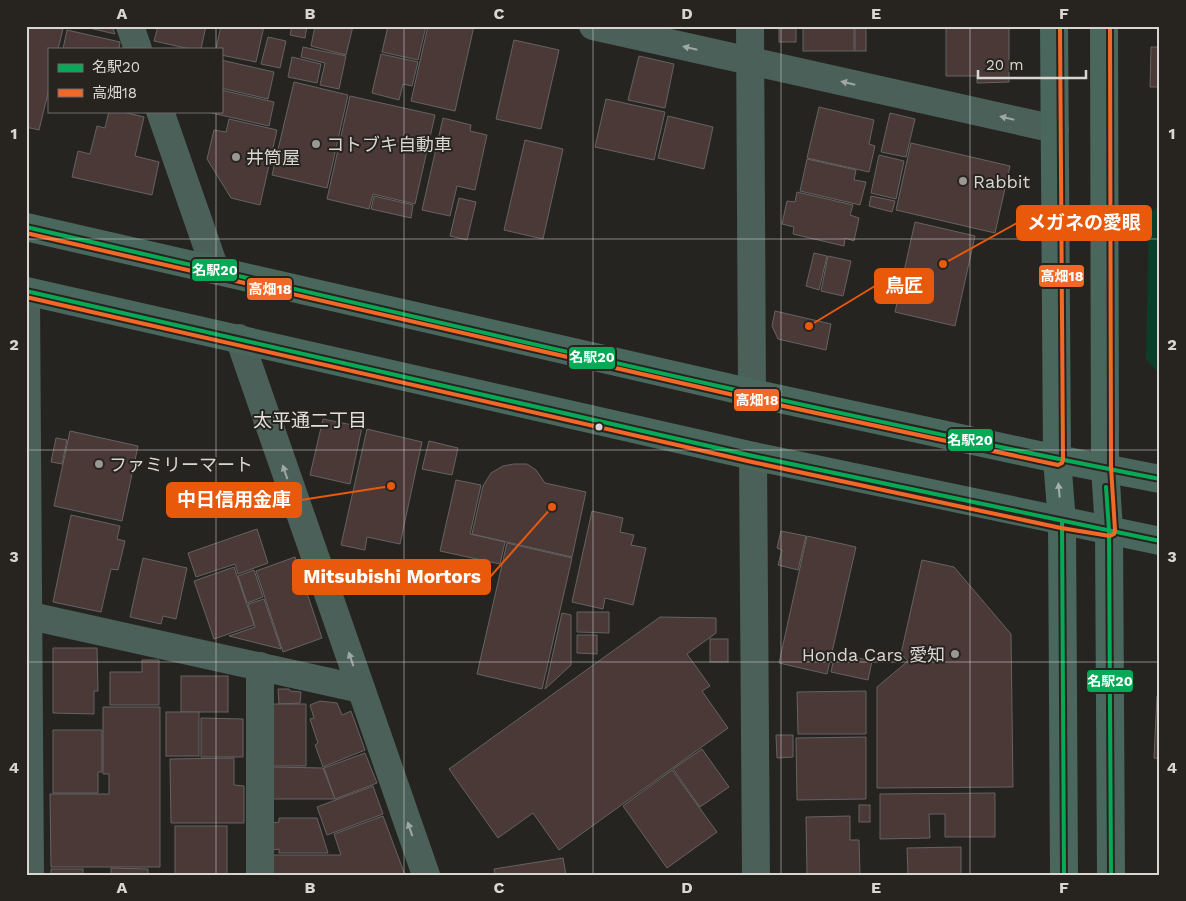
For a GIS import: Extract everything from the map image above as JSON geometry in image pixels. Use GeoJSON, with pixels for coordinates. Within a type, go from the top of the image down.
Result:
{"type":"FeatureCollection","features":[{"type":"Feature","properties":{"kind":"main road"},"geometry":{"type":"LineString","coordinates":[[1054,26],[1057,458],[1062,522],[1064,875]]}},
{"type":"Feature","properties":{"kind":"main road"},"geometry":{"type":"LineString","coordinates":[[1104,26],[1105,467],[1109,530],[1111,875]]}},
{"type":"Feature","properties":{"kind":"main road"},"geometry":{"type":"LineString","coordinates":[[26,227],[752,393],[1160,479]]}},
{"type":"Feature","properties":{"kind":"main road"},"geometry":{"type":"LineString","coordinates":[[26,291],[753,456],[1160,541]]}},
{"type":"Feature","properties":{"kind":"street"},"geometry":{"type":"LineString","coordinates":[[130,26],[138,48]]}},
{"type":"Feature","properties":{"kind":"street"},"geometry":{"type":"LineString","coordinates":[[593,26],[1054,129]]}},
{"type":"Feature","properties":{"kind":"street"},"geometry":{"type":"LineString","coordinates":[[750,26],[752,393]]}},
{"type":"Feature","properties":{"kind":"street"},"geometry":{"type":"LineString","coordinates":[[160,112],[215,269]]}},
{"type":"Feature","properties":{"kind":"street"},"geometry":{"type":"LineString","coordinates":[[26,298],[30,875]]}},
{"type":"Feature","properties":{"kind":"street"},"geometry":{"type":"LineString","coordinates":[[238,338],[426,875]]}},
{"type":"Feature","properties":{"kind":"street"},"geometry":{"type":"LineString","coordinates":[[753,456],[756,875]]}},
{"type":"Feature","properties":{"kind":"street"},"geometry":{"type":"LineString","coordinates":[[27,615],[361,689]]}},
{"type":"Feature","properties":{"kind":"street"},"geometry":{"type":"LineString","coordinates":[[260,666],[260,875]]}},
{"type":"Feature","properties":{"kind":"green space"},"geometry":{"type":"Polygon","coordinates":[[[1160,204],[1160,375],[1146,359],[1149,214],[1160,204]]]}},
{"type":"Feature","properties":{"kind":"building"},"geometry":{"type":"Polygon","coordinates":[[[27,26],[50,26],[63,29],[58,48],[48,48],[48,93],[39,130],[26,127],[27,26]]]}},
{"type":"Feature","properties":{"kind":"building"},"geometry":{"type":"Polygon","coordinates":[[[81,26],[112,26],[115,34],[81,26]]]}},
{"type":"Feature","properties":{"kind":"building"},"geometry":{"type":"Polygon","coordinates":[[[158,26],[206,26],[201,48],[186,48],[154,41],[158,26]]]}},
{"type":"Feature","properties":{"kind":"building"},"geometry":{"type":"Polygon","coordinates":[[[221,26],[264,26],[256,62],[222,55],[222,48],[216,48],[221,26]]]}},
{"type":"Feature","properties":{"kind":"building"},"geometry":{"type":"Polygon","coordinates":[[[292,26],[307,26],[305,38],[290,35],[292,26]]]}},
{"type":"Feature","properties":{"kind":"building"},"geometry":{"type":"Polygon","coordinates":[[[315,26],[353,26],[346,55],[311,46],[315,26]]]}},
{"type":"Feature","properties":{"kind":"building"},"geometry":{"type":"Polygon","coordinates":[[[388,26],[426,26],[418,60],[382,52],[388,26]]]}},
{"type":"Feature","properties":{"kind":"building"},"geometry":{"type":"Polygon","coordinates":[[[428,26],[474,26],[455,111],[411,101],[428,26]]]}},
{"type":"Feature","properties":{"kind":"building"},"geometry":{"type":"Polygon","coordinates":[[[779,26],[796,26],[796,42],[779,42],[779,26]]]}},
{"type":"Feature","properties":{"kind":"building"},"geometry":{"type":"Polygon","coordinates":[[[803,26],[854,26],[854,51],[803,51],[803,26]]]}},
{"type":"Feature","properties":{"kind":"building"},"geometry":{"type":"Polygon","coordinates":[[[855,26],[866,26],[866,51],[855,51],[855,26]]]}},
{"type":"Feature","properties":{"kind":"building"},"geometry":{"type":"Polygon","coordinates":[[[946,26],[1009,26],[1009,82],[977,83],[977,76],[946,76],[946,26]]]}},
{"type":"Feature","properties":{"kind":"building"},"geometry":{"type":"Polygon","coordinates":[[[67,30],[120,42],[119,48],[63,48],[67,30]]]}},
{"type":"Feature","properties":{"kind":"building"},"geometry":{"type":"Polygon","coordinates":[[[268,37],[286,41],[280,68],[261,64],[268,37]]]}},
{"type":"Feature","properties":{"kind":"building"},"geometry":{"type":"Polygon","coordinates":[[[514,40],[559,50],[541,129],[496,119],[514,40]]]}},
{"type":"Feature","properties":{"kind":"building"},"geometry":{"type":"Polygon","coordinates":[[[303,47],[346,56],[339,89],[320,85],[325,63],[301,57],[303,47]]]}},
{"type":"Feature","properties":{"kind":"building"},"geometry":{"type":"Polygon","coordinates":[[[1151,47],[1160,47],[1160,87],[1150,87],[1151,47]]]}},
{"type":"Feature","properties":{"kind":"building"},"geometry":{"type":"Polygon","coordinates":[[[381,54],[418,62],[412,86],[403,84],[399,100],[372,93],[381,54]]]}},
{"type":"Feature","properties":{"kind":"building"},"geometry":{"type":"Polygon","coordinates":[[[639,56],[674,64],[665,108],[628,100],[639,56]]]}},
{"type":"Feature","properties":{"kind":"building"},"geometry":{"type":"Polygon","coordinates":[[[292,57],[321,64],[317,83],[288,77],[292,57]]]}},
{"type":"Feature","properties":{"kind":"building"},"geometry":{"type":"Polygon","coordinates":[[[222,60],[274,72],[268,99],[222,88],[222,60]]]}},
{"type":"Feature","properties":{"kind":"building"},"geometry":{"type":"Polygon","coordinates":[[[294,82],[348,95],[327,188],[272,175],[294,82]]]}},
{"type":"Feature","properties":{"kind":"building"},"geometry":{"type":"Polygon","coordinates":[[[222,90],[274,102],[269,126],[207,112],[222,112],[222,90]]]}},
{"type":"Feature","properties":{"kind":"building"},"geometry":{"type":"Polygon","coordinates":[[[350,96],[435,115],[415,204],[373,194],[369,209],[327,199],[350,96]]]}},
{"type":"Feature","properties":{"kind":"building"},"geometry":{"type":"Polygon","coordinates":[[[606,99],[665,112],[654,160],[595,147],[606,99]]]}},
{"type":"Feature","properties":{"kind":"building"},"geometry":{"type":"Polygon","coordinates":[[[819,107],[874,120],[869,144],[875,146],[869,172],[807,158],[819,107]]]}},
{"type":"Feature","properties":{"kind":"building"},"geometry":{"type":"Polygon","coordinates":[[[109,112],[123,112],[144,117],[135,156],[159,162],[152,195],[72,177],[78,151],[90,154],[97,126],[105,128],[109,112]]]}},
{"type":"Feature","properties":{"kind":"building"},"geometry":{"type":"Polygon","coordinates":[[[890,113],[915,119],[906,157],[881,152],[890,113]]]}},
{"type":"Feature","properties":{"kind":"building"},"geometry":{"type":"Polygon","coordinates":[[[668,116],[713,127],[704,169],[658,158],[668,116]]]}},
{"type":"Feature","properties":{"kind":"building"},"geometry":{"type":"Polygon","coordinates":[[[443,118],[471,125],[470,131],[487,135],[475,190],[457,186],[450,216],[422,210],[443,118]]]}},
{"type":"Feature","properties":{"kind":"building"},"geometry":{"type":"Polygon","coordinates":[[[229,119],[277,130],[260,205],[231,198],[207,159],[214,130],[226,132],[229,119]]]}},
{"type":"Feature","properties":{"kind":"building"},"geometry":{"type":"Polygon","coordinates":[[[525,140],[563,149],[543,239],[504,230],[525,140]]]}},
{"type":"Feature","properties":{"kind":"building"},"geometry":{"type":"Polygon","coordinates":[[[911,143],[1010,166],[995,233],[896,210],[911,143]]]}},
{"type":"Feature","properties":{"kind":"building"},"geometry":{"type":"Polygon","coordinates":[[[879,155],[904,161],[896,199],[871,193],[879,155]]]}},
{"type":"Feature","properties":{"kind":"building"},"geometry":{"type":"Polygon","coordinates":[[[807,159],[856,170],[854,180],[866,182],[860,205],[800,191],[807,159]]]}},
{"type":"Feature","properties":{"kind":"building"},"geometry":{"type":"Polygon","coordinates":[[[797,192],[853,205],[850,215],[859,218],[854,241],[845,238],[844,246],[793,234],[794,227],[782,224],[787,201],[795,202],[797,192]]]}},
{"type":"Feature","properties":{"kind":"building"},"geometry":{"type":"Polygon","coordinates":[[[374,196],[413,205],[411,218],[371,209],[374,196]]]}},
{"type":"Feature","properties":{"kind":"building"},"geometry":{"type":"Polygon","coordinates":[[[871,196],[895,201],[892,212],[869,206],[871,196]]]}},
{"type":"Feature","properties":{"kind":"building"},"geometry":{"type":"Polygon","coordinates":[[[459,198],[476,202],[467,240],[450,236],[459,198]]]}},
{"type":"Feature","properties":{"kind":"building"},"geometry":{"type":"Polygon","coordinates":[[[915,222],[975,236],[955,326],[895,312],[915,222]]]}},
{"type":"Feature","properties":{"kind":"building"},"geometry":{"type":"Polygon","coordinates":[[[814,253],[827,256],[819,290],[806,286],[814,253]]]}},
{"type":"Feature","properties":{"kind":"building"},"geometry":{"type":"Polygon","coordinates":[[[828,256],[851,261],[843,296],[821,291],[828,256]]]}},
{"type":"Feature","properties":{"kind":"building"},"geometry":{"type":"Polygon","coordinates":[[[775,311],[831,324],[826,350],[778,339],[772,326],[775,311]]]}},
{"type":"Feature","properties":{"kind":"building"},"geometry":{"type":"Polygon","coordinates":[[[323,419],[362,427],[350,484],[310,475],[323,419]]]}},
{"type":"Feature","properties":{"kind":"building"},"geometry":{"type":"Polygon","coordinates":[[[367,429],[422,442],[400,544],[367,537],[365,550],[341,545],[367,429]]]}},
{"type":"Feature","properties":{"kind":"building"},"geometry":{"type":"Polygon","coordinates":[[[70,431],[138,446],[122,521],[54,506],[70,431]]]}},
{"type":"Feature","properties":{"kind":"building"},"geometry":{"type":"Polygon","coordinates":[[[56,438],[67,440],[62,464],[51,462],[56,438]]]}},
{"type":"Feature","properties":{"kind":"building"},"geometry":{"type":"Polygon","coordinates":[[[429,441],[458,448],[452,475],[422,469],[429,441]]]}},
{"type":"Feature","properties":{"kind":"building"},"geometry":{"type":"Polygon","coordinates":[[[527,464],[536,470],[545,483],[586,492],[572,557],[472,534],[483,486],[491,473],[503,466],[527,464]]]}},
{"type":"Feature","properties":{"kind":"building"},"geometry":{"type":"Polygon","coordinates":[[[456,480],[481,485],[470,534],[505,542],[500,564],[440,551],[456,480]]]}},
{"type":"Feature","properties":{"kind":"building"},"geometry":{"type":"Polygon","coordinates":[[[592,511],[623,518],[620,532],[634,535],[631,545],[646,548],[633,605],[605,598],[603,609],[572,602],[592,511]]]}},
{"type":"Feature","properties":{"kind":"building"},"geometry":{"type":"Polygon","coordinates":[[[71,515],[120,526],[117,539],[125,541],[118,570],[111,569],[101,612],[53,602],[71,515]]]}},
{"type":"Feature","properties":{"kind":"building"},"geometry":{"type":"Polygon","coordinates":[[[257,529],[268,563],[238,574],[235,564],[196,577],[188,553],[257,529]]]}},
{"type":"Feature","properties":{"kind":"building"},"geometry":{"type":"Polygon","coordinates":[[[781,531],[806,536],[798,570],[778,565],[782,550],[777,548],[781,531]]]}},
{"type":"Feature","properties":{"kind":"building"},"geometry":{"type":"Polygon","coordinates":[[[807,536],[856,547],[827,674],[779,663],[807,536]]]}},
{"type":"Feature","properties":{"kind":"building"},"geometry":{"type":"Polygon","coordinates":[[[507,543],[572,558],[542,689],[477,674],[507,543]]]}},
{"type":"Feature","properties":{"kind":"building"},"geometry":{"type":"Polygon","coordinates":[[[295,557],[322,638],[283,652],[256,571],[295,557]]]}},
{"type":"Feature","properties":{"kind":"building"},"geometry":{"type":"Polygon","coordinates":[[[143,558],[187,568],[176,619],[163,616],[161,624],[130,617],[143,558]]]}},
{"type":"Feature","properties":{"kind":"building"},"geometry":{"type":"Polygon","coordinates":[[[922,560],[954,567],[1011,634],[1013,787],[877,788],[877,687],[908,661],[901,654],[922,560]]]}},
{"type":"Feature","properties":{"kind":"building"},"geometry":{"type":"Polygon","coordinates":[[[234,567],[254,625],[214,639],[194,581],[234,567]]]}},
{"type":"Feature","properties":{"kind":"building"},"geometry":{"type":"Polygon","coordinates":[[[254,570],[263,597],[247,603],[238,576],[254,570]]]}},
{"type":"Feature","properties":{"kind":"building"},"geometry":{"type":"Polygon","coordinates":[[[264,599],[281,649],[229,636],[255,627],[248,604],[264,599]]]}},
{"type":"Feature","properties":{"kind":"building"},"geometry":{"type":"Polygon","coordinates":[[[577,612],[609,612],[609,633],[577,632],[577,612]]]}},
{"type":"Feature","properties":{"kind":"building"},"geometry":{"type":"Polygon","coordinates":[[[562,613],[571,615],[571,665],[545,689],[562,613]]]}},
{"type":"Feature","properties":{"kind":"building"},"geometry":{"type":"Polygon","coordinates":[[[660,617],[716,618],[716,633],[687,654],[710,686],[702,691],[728,728],[559,850],[533,813],[498,838],[449,769],[660,617]]]}},
{"type":"Feature","properties":{"kind":"building"},"geometry":{"type":"Polygon","coordinates":[[[577,635],[597,635],[597,654],[577,653],[577,635]]]}},
{"type":"Feature","properties":{"kind":"building"},"geometry":{"type":"Polygon","coordinates":[[[710,639],[728,639],[728,662],[710,662],[710,639]]]}},
{"type":"Feature","properties":{"kind":"building"},"geometry":{"type":"Polygon","coordinates":[[[53,648],[97,648],[98,691],[94,691],[94,714],[53,713],[53,648]]]}},
{"type":"Feature","properties":{"kind":"building"},"geometry":{"type":"Polygon","coordinates":[[[835,653],[872,661],[868,680],[831,672],[835,653]]]}},
{"type":"Feature","properties":{"kind":"building"},"geometry":{"type":"Polygon","coordinates":[[[142,660],[159,660],[159,705],[110,705],[110,672],[142,672],[142,660]]]}},
{"type":"Feature","properties":{"kind":"building"},"geometry":{"type":"Polygon","coordinates":[[[181,676],[228,676],[228,712],[181,712],[181,676]]]}},
{"type":"Feature","properties":{"kind":"building"},"geometry":{"type":"Polygon","coordinates":[[[278,689],[301,692],[300,703],[279,704],[278,689]]]}},
{"type":"Feature","properties":{"kind":"building"},"geometry":{"type":"Polygon","coordinates":[[[866,691],[866,734],[798,734],[797,692],[866,691]]]}},
{"type":"Feature","properties":{"kind":"building"},"geometry":{"type":"Polygon","coordinates":[[[1160,694],[1160,759],[1154,758],[1157,696],[1160,694]]]}},
{"type":"Feature","properties":{"kind":"building"},"geometry":{"type":"Polygon","coordinates":[[[320,701],[337,703],[342,715],[351,711],[365,750],[323,767],[315,745],[318,743],[310,719],[314,718],[310,705],[320,701]]]}},
{"type":"Feature","properties":{"kind":"building"},"geometry":{"type":"Polygon","coordinates":[[[270,704],[306,704],[306,766],[271,766],[270,704]]]}},
{"type":"Feature","properties":{"kind":"building"},"geometry":{"type":"Polygon","coordinates":[[[103,707],[160,707],[160,867],[51,867],[50,794],[109,794],[109,774],[103,774],[103,707]]]}},
{"type":"Feature","properties":{"kind":"building"},"geometry":{"type":"Polygon","coordinates":[[[166,712],[199,712],[199,756],[166,756],[166,712]]]}},
{"type":"Feature","properties":{"kind":"building"},"geometry":{"type":"Polygon","coordinates":[[[201,718],[243,719],[243,757],[201,757],[201,718]]]}},
{"type":"Feature","properties":{"kind":"building"},"geometry":{"type":"Polygon","coordinates":[[[53,730],[102,730],[102,772],[98,772],[98,793],[53,793],[53,730]]]}},
{"type":"Feature","properties":{"kind":"building"},"geometry":{"type":"Polygon","coordinates":[[[776,735],[793,735],[793,757],[777,758],[776,735]]]}},
{"type":"Feature","properties":{"kind":"building"},"geometry":{"type":"Polygon","coordinates":[[[866,737],[866,799],[797,800],[796,738],[866,737]]]}},
{"type":"Feature","properties":{"kind":"building"},"geometry":{"type":"Polygon","coordinates":[[[702,749],[729,787],[700,807],[673,769],[702,749]]]}},
{"type":"Feature","properties":{"kind":"building"},"geometry":{"type":"Polygon","coordinates":[[[365,753],[377,783],[335,799],[324,768],[365,753]]]}},
{"type":"Feature","properties":{"kind":"building"},"geometry":{"type":"Polygon","coordinates":[[[234,758],[234,785],[244,786],[244,823],[171,823],[170,759],[234,758]]]}},
{"type":"Feature","properties":{"kind":"building"},"geometry":{"type":"Polygon","coordinates":[[[272,767],[323,768],[335,799],[272,799],[272,767]]]}},
{"type":"Feature","properties":{"kind":"building"},"geometry":{"type":"Polygon","coordinates":[[[672,770],[717,832],[667,868],[623,806],[672,770]]]}},
{"type":"Feature","properties":{"kind":"building"},"geometry":{"type":"Polygon","coordinates":[[[373,786],[383,814],[327,835],[317,807],[373,786]]]}},
{"type":"Feature","properties":{"kind":"building"},"geometry":{"type":"Polygon","coordinates":[[[995,793],[995,837],[945,837],[945,814],[929,814],[930,838],[880,839],[880,794],[995,793]]]}},
{"type":"Feature","properties":{"kind":"building"},"geometry":{"type":"Polygon","coordinates":[[[859,805],[870,805],[870,822],[859,822],[859,805]]]}},
{"type":"Feature","properties":{"kind":"building"},"geometry":{"type":"Polygon","coordinates":[[[383,816],[405,875],[272,875],[272,855],[341,855],[334,834],[383,816]]]}},
{"type":"Feature","properties":{"kind":"building"},"geometry":{"type":"Polygon","coordinates":[[[850,816],[850,840],[859,840],[860,875],[807,875],[806,817],[850,816]]]}},
{"type":"Feature","properties":{"kind":"building"},"geometry":{"type":"Polygon","coordinates":[[[279,818],[317,818],[328,853],[279,853],[279,849],[273,850],[273,823],[279,822],[279,818]]]}},
{"type":"Feature","properties":{"kind":"building"},"geometry":{"type":"Polygon","coordinates":[[[175,826],[227,826],[227,875],[175,875],[175,826]]]}},
{"type":"Feature","properties":{"kind":"building"},"geometry":{"type":"Polygon","coordinates":[[[1158,843],[1160,843],[1160,875],[1158,875],[1158,843]]]}},
{"type":"Feature","properties":{"kind":"building"},"geometry":{"type":"Polygon","coordinates":[[[961,847],[961,875],[908,875],[907,848],[961,847]]]}},
{"type":"Feature","properties":{"kind":"building"},"geometry":{"type":"Polygon","coordinates":[[[563,858],[566,875],[495,875],[494,869],[563,858]]]}},
{"type":"Feature","properties":{"kind":"building"},"geometry":{"type":"Polygon","coordinates":[[[111,868],[148,869],[148,875],[111,875],[111,868]]]}},
{"type":"Feature","properties":{"kind":"building"},"geometry":{"type":"Polygon","coordinates":[[[51,869],[83,869],[83,875],[51,875],[51,869]]]}},
{"type":"Feature","properties":{"kind":"transit line","name":"高畑18"},"geometry":{"type":"LineString","coordinates":[[26,233],[751,399],[1058,465],[1062,463],[1063,459],[1060,26]]}},
{"type":"Feature","properties":{"kind":"transit line","name":"高畑18"},"geometry":{"type":"LineString","coordinates":[[26,297],[752,462],[1061,528],[1110,536],[1114,534],[1115,530],[1111,467],[1110,26]]}},
{"type":"Feature","properties":{"kind":"transit line","name":"名駅20"},"geometry":{"type":"LineString","coordinates":[[26,227],[734,389],[1160,479]]}},
{"type":"Feature","properties":{"kind":"transit line","name":"名駅20"},"geometry":{"type":"LineString","coordinates":[[26,291],[753,456],[1160,541]]}},
{"type":"Feature","properties":{"kind":"transit line","name":"名駅20"},"geometry":{"type":"LineString","coordinates":[[1106,487],[1109,530],[1111,875]]}},
{"type":"Feature","properties":{"kind":"transit line","name":"名駅20"},"geometry":{"type":"LineString","coordinates":[[1062,522],[1064,875]]}},
{"type":"Feature","properties":{"kind":"place","name":"コトブキ自動車"},"geometry":{"type":"Point","coordinates":[316,144]}},
{"type":"Feature","properties":{"kind":"place","name":"井筒屋"},"geometry":{"type":"Point","coordinates":[236,157]}},
{"type":"Feature","properties":{"kind":"place","name":"Rabbit"},"geometry":{"type":"Point","coordinates":[963,181]}},
{"type":"Feature","properties":{"kind":"place","name":"メガネの愛眼"},"geometry":{"type":"Point","coordinates":[943,264]}},
{"type":"Feature","properties":{"kind":"place","name":"鳥匠"},"geometry":{"type":"Point","coordinates":[809,326]}},
{"type":"Feature","properties":{"kind":"place","name":"ファミリーマート"},"geometry":{"type":"Point","coordinates":[99,464]}},
{"type":"Feature","properties":{"kind":"place","name":"中日信用金庫"},"geometry":{"type":"Point","coordinates":[391,486]}},
{"type":"Feature","properties":{"kind":"place","name":"Mitsubishi Mortors"},"geometry":{"type":"Point","coordinates":[552,507]}},
{"type":"Feature","properties":{"kind":"place","name":"Honda Cars 愛知"},"geometry":{"type":"Point","coordinates":[955,654]}},
{"type":"Feature","properties":{"kind":"district","name":"太平通二丁目"},"geometry":{"type":"Point","coordinates":[310,420]}}]}
